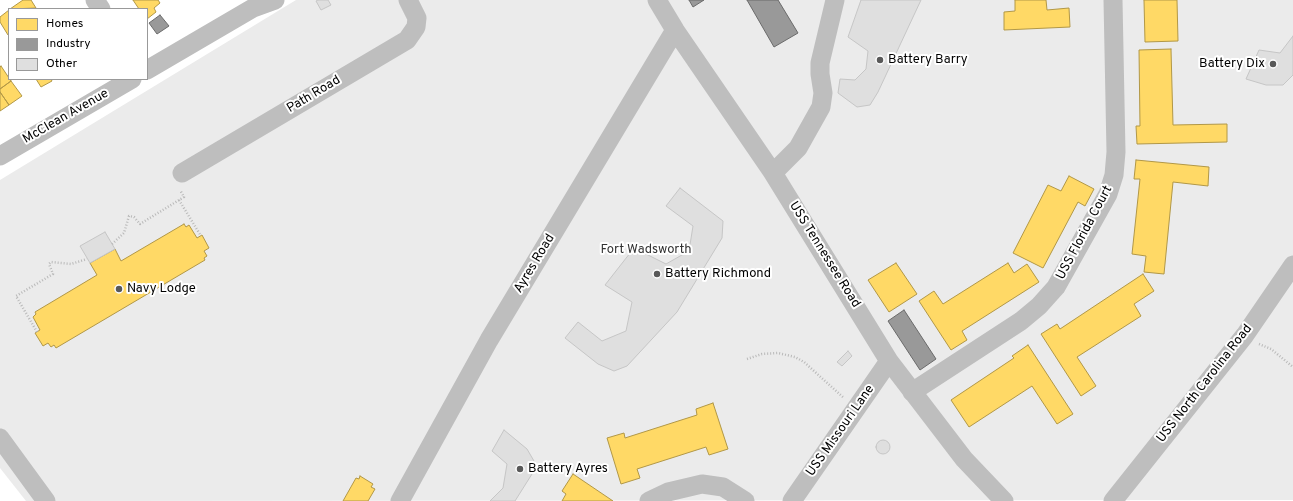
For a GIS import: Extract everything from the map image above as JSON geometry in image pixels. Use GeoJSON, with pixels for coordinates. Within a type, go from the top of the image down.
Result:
{"type":"FeatureCollection","features":[{"type":"Feature","properties":{"kind":"street"},"geometry":{"type":"LineString","coordinates":[[148,69],[258,4],[275,0]]}},
{"type":"Feature","properties":{"kind":"street","name":"Path Road"},"geometry":{"type":"LineString","coordinates":[[180,179],[406,40],[412,34],[416,18],[408,0]]}},
{"type":"Feature","properties":{"kind":"street","name":"USS Tennessee Road"},"geometry":{"type":"LineString","coordinates":[[656,0],[674,30],[773,173],[889,361],[964,459],[1004,501]]}},
{"type":"Feature","properties":{"kind":"street"},"geometry":{"type":"LineString","coordinates":[[773,173],[798,148],[821,107],[823,93],[820,62],[835,0]]}},
{"type":"Feature","properties":{"kind":"street","name":"USS Florida Court"},"geometry":{"type":"LineString","coordinates":[[912,392],[1021,321],[1039,306],[1056,287],[1108,194],[1113,182],[1116,152],[1113,0]]}},
{"type":"Feature","properties":{"kind":"street","name":"Ayres Road"},"geometry":{"type":"LineString","coordinates":[[400,501],[489,340],[674,30]]}},
{"type":"Feature","properties":{"kind":"street","name":"McClean Avenue"},"geometry":{"type":"LineString","coordinates":[[0,156],[130,80]]}},
{"type":"Feature","properties":{"kind":"street","name":"USS North Carolina Road"},"geometry":{"type":"LineString","coordinates":[[1113,501],[1245,335],[1293,265]]}},
{"type":"Feature","properties":{"kind":"street","name":"USS Missouri Lane"},"geometry":{"type":"LineString","coordinates":[[792,501],[889,361]]}},
{"type":"Feature","properties":{"kind":"street"},"geometry":{"type":"LineString","coordinates":[[0,438],[46,501]]}},
{"type":"Feature","properties":{"kind":"street"},"geometry":{"type":"LineString","coordinates":[[648,501],[668,492],[702,484],[723,487],[745,501]]}},
{"type":"Feature","properties":{"kind":"path"},"geometry":{"type":"LineString","coordinates":[[112,244],[124,233],[129,216],[134,216],[140,224],[184,197],[180,179]]}},
{"type":"Feature","properties":{"kind":"path"},"geometry":{"type":"LineString","coordinates":[[179,200],[200,236]]}},
{"type":"Feature","properties":{"kind":"path"},"geometry":{"type":"LineString","coordinates":[[37,332],[16,296],[53,274],[50,265],[51,262],[71,264],[88,259]]}},
{"type":"Feature","properties":{"kind":"path"},"geometry":{"type":"LineString","coordinates":[[1245,335],[1271,349],[1293,367]]}},
{"type":"Feature","properties":{"kind":"path"},"geometry":{"type":"LineString","coordinates":[[747,359],[762,354],[778,353],[795,357],[804,362],[844,398]]}},
{"type":"Feature","properties":{"kind":"green space","name":"Fort Wadsworth"},"geometry":{"type":"Polygon","coordinates":[[[296,0],[1293,0],[1293,500],[26,501],[0,468],[0,180],[296,0]]]}},
{"type":"Feature","properties":{"kind":"building: Homes"},"geometry":{"type":"Polygon","coordinates":[[[23,0],[31,0],[36,8],[11,8],[23,0]]]}},
{"type":"Feature","properties":{"kind":"building: Homes"},"geometry":{"type":"Polygon","coordinates":[[[133,0],[158,0],[160,3],[154,8],[156,12],[148,18],[148,8],[138,8],[133,0]]]}},
{"type":"Feature","properties":{"kind":"building: Homes"},"geometry":{"type":"Polygon","coordinates":[[[1015,0],[1046,0],[1047,10],[1069,8],[1070,27],[1004,30],[1004,12],[1015,11],[1015,0]]]}},
{"type":"Feature","properties":{"kind":"building: Homes"},"geometry":{"type":"Polygon","coordinates":[[[1144,0],[1177,0],[1178,41],[1145,42],[1144,0]]]}},
{"type":"Feature","properties":{"kind":"building: Homes"},"geometry":{"type":"Polygon","coordinates":[[[8,11],[8,35],[0,22],[0,17],[8,11]]]}},
{"type":"Feature","properties":{"kind":"building: Homes"},"geometry":{"type":"Polygon","coordinates":[[[1171,49],[1173,125],[1227,124],[1227,142],[1137,144],[1136,126],[1140,126],[1139,50],[1171,49]]]}},
{"type":"Feature","properties":{"kind":"building: Homes"},"geometry":{"type":"Polygon","coordinates":[[[1,66],[8,76],[8,80],[11,81],[0,89],[1,66]]]}},
{"type":"Feature","properties":{"kind":"building: Homes"},"geometry":{"type":"Polygon","coordinates":[[[37,80],[52,80],[52,81],[41,87],[37,80]]]}},
{"type":"Feature","properties":{"kind":"building: Homes"},"geometry":{"type":"Polygon","coordinates":[[[11,81],[22,96],[9,105],[0,92],[0,89],[11,81]]]}},
{"type":"Feature","properties":{"kind":"building: Homes"},"geometry":{"type":"Polygon","coordinates":[[[0,92],[9,105],[0,111],[0,92]]]}},
{"type":"Feature","properties":{"kind":"building: Homes"},"geometry":{"type":"Polygon","coordinates":[[[1136,160],[1209,167],[1208,186],[1173,182],[1164,274],[1144,272],[1146,256],[1132,254],[1140,179],[1134,179],[1136,160]]]}},
{"type":"Feature","properties":{"kind":"building: Homes"},"geometry":{"type":"Polygon","coordinates":[[[1069,176],[1094,189],[1085,206],[1078,202],[1043,268],[1013,253],[1048,185],[1061,191],[1069,176]]]}},
{"type":"Feature","properties":{"kind":"building: Homes"},"geometry":{"type":"Polygon","coordinates":[[[184,224],[186,227],[189,225],[197,238],[202,235],[209,248],[204,251],[207,256],[204,258],[205,260],[56,348],[54,345],[51,347],[48,343],[43,346],[35,333],[40,330],[33,317],[36,314],[35,312],[97,275],[90,263],[115,249],[121,261],[184,224]]]}},
{"type":"Feature","properties":{"kind":"building: Homes"},"geometry":{"type":"Polygon","coordinates":[[[896,263],[917,294],[889,312],[868,280],[896,263]]]}},
{"type":"Feature","properties":{"kind":"building: Homes"},"geometry":{"type":"Polygon","coordinates":[[[1008,263],[1014,273],[1027,264],[1039,282],[962,331],[967,340],[951,350],[919,301],[934,291],[943,304],[1008,263]]]}},
{"type":"Feature","properties":{"kind":"building: Homes"},"geometry":{"type":"Polygon","coordinates":[[[1143,274],[1154,291],[1134,304],[1141,316],[1077,357],[1096,386],[1081,396],[1041,334],[1057,324],[1060,329],[1143,274]]]}},
{"type":"Feature","properties":{"kind":"building: Homes"},"geometry":{"type":"Polygon","coordinates":[[[1028,345],[1073,414],[1057,424],[1032,386],[969,427],[951,400],[1014,358],[1012,356],[1028,345]]]}},
{"type":"Feature","properties":{"kind":"building: Homes"},"geometry":{"type":"Polygon","coordinates":[[[713,403],[728,449],[709,455],[706,447],[637,469],[640,478],[621,484],[607,438],[624,433],[625,438],[697,415],[696,409],[713,403]]]}},
{"type":"Feature","properties":{"kind":"building: Homes"},"geometry":{"type":"Polygon","coordinates":[[[573,474],[613,501],[562,501],[566,494],[562,491],[573,474]]]}},
{"type":"Feature","properties":{"kind":"building: Homes"},"geometry":{"type":"Polygon","coordinates":[[[360,476],[373,484],[371,487],[375,489],[368,501],[343,501],[356,478],[359,479],[360,476]]]}},
{"type":"Feature","properties":{"kind":"building: Industry"},"geometry":{"type":"Polygon","coordinates":[[[689,0],[704,0],[693,7],[689,0]]]}},
{"type":"Feature","properties":{"kind":"building: Industry"},"geometry":{"type":"Polygon","coordinates":[[[747,0],[778,0],[798,33],[774,47],[747,0]]]}},
{"type":"Feature","properties":{"kind":"building: Industry"},"geometry":{"type":"Polygon","coordinates":[[[160,15],[169,26],[157,34],[149,23],[160,15]]]}},
{"type":"Feature","properties":{"kind":"building: Industry"},"geometry":{"type":"Polygon","coordinates":[[[904,310],[936,359],[920,370],[888,321],[904,310]]]}},
{"type":"Feature","properties":{"kind":"building: Other"},"geometry":{"type":"Polygon","coordinates":[[[328,0],[331,5],[321,10],[316,1],[328,0]]]}},
{"type":"Feature","properties":{"kind":"building: Other","name":"Battery Barry"},"geometry":{"type":"Polygon","coordinates":[[[861,0],[921,0],[878,92],[870,105],[857,107],[838,93],[840,79],[855,80],[866,69],[868,51],[848,37],[861,0]]]}},
{"type":"Feature","properties":{"kind":"building: Other","name":"Battery Dix"},"geometry":{"type":"Polygon","coordinates":[[[1293,36],[1293,75],[1283,85],[1266,85],[1246,79],[1259,50],[1280,53],[1293,36]]]}},
{"type":"Feature","properties":{"kind":"building: Other","name":"Battery Richmond"},"geometry":{"type":"Polygon","coordinates":[[[680,188],[723,221],[722,238],[677,312],[627,366],[614,371],[598,364],[565,338],[578,322],[602,341],[626,331],[632,302],[605,285],[634,248],[666,264],[689,251],[693,226],[666,206],[680,188]]]}},
{"type":"Feature","properties":{"kind":"building: Other"},"geometry":{"type":"Polygon","coordinates":[[[105,232],[115,249],[90,263],[80,246],[105,232]]]}},
{"type":"Feature","properties":{"kind":"building: Other"},"geometry":{"type":"Polygon","coordinates":[[[848,351],[852,356],[842,366],[837,362],[848,351]]]}},
{"type":"Feature","properties":{"kind":"building: Other","name":"Battery Ayres"},"geometry":{"type":"Polygon","coordinates":[[[504,430],[527,449],[534,461],[532,474],[515,501],[490,501],[503,488],[507,464],[492,451],[504,430]]]}},
{"type":"Feature","properties":{"kind":"building: Other"},"geometry":{"type":"Polygon","coordinates":[[[883,440],[888,442],[890,447],[888,452],[883,454],[878,452],[876,447],[878,442],[883,440]]]}},
{"type":"Feature","properties":{"kind":"place","name":"Battery Barry"},"geometry":{"type":"Point","coordinates":[880,60]}},
{"type":"Feature","properties":{"kind":"place","name":"Battery Dix"},"geometry":{"type":"Point","coordinates":[1273,64]}},
{"type":"Feature","properties":{"kind":"place","name":"Battery Richmond"},"geometry":{"type":"Point","coordinates":[657,274]}},
{"type":"Feature","properties":{"kind":"place","name":"Navy Lodge"},"geometry":{"type":"Point","coordinates":[119,289]}},
{"type":"Feature","properties":{"kind":"place","name":"Battery Ayres"},"geometry":{"type":"Point","coordinates":[520,469]}}]}
